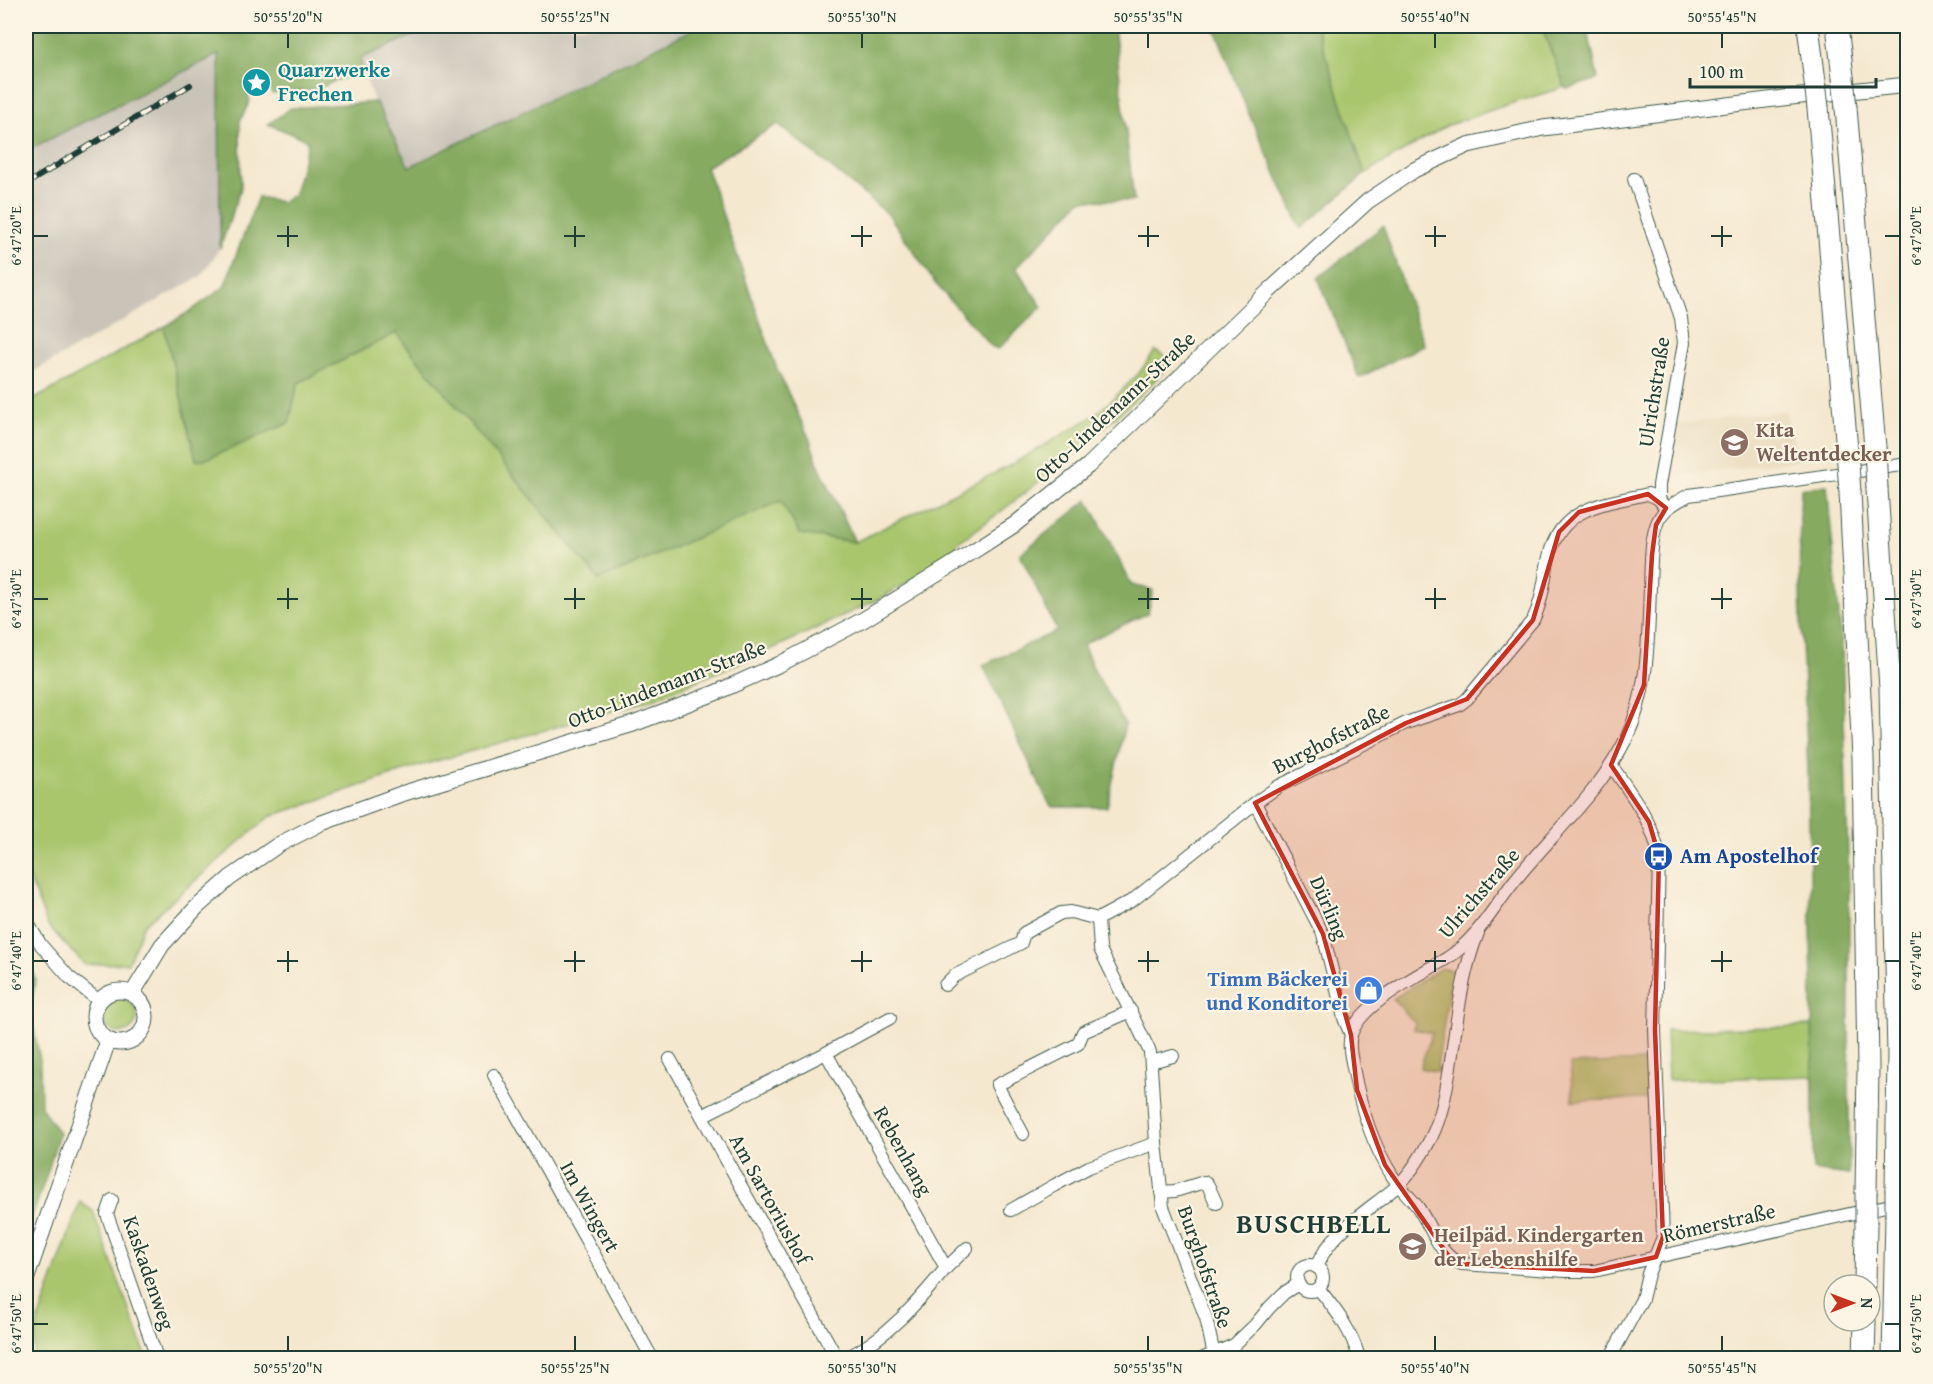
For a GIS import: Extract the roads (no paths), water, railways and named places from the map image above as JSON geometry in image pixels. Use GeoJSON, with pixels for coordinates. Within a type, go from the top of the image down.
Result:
{"type":"FeatureCollection","features":[{"type":"Feature","properties":{"kind":"highway"},"geometry":{"type":"LineString","coordinates":[[1808,26],[1818,108],[1847,450],[1863,758],[1868,1067],[1865,1273]]}},
{"type":"Feature","properties":{"kind":"highway"},"geometry":{"type":"LineString","coordinates":[[1837,26],[1875,447],[1890,688],[1899,1055],[1900,1202],[1893,1359]]}},
{"type":"Feature","properties":{"kind":"highway"},"geometry":{"type":"LineString","coordinates":[[1864,1359],[1865,1333]]}},
{"type":"Feature","properties":{"kind":"street","name":"Otto-Lindemann-Straße"},"geometry":{"type":"LineString","coordinates":[[132,994],[162,945],[196,908],[230,878],[278,845],[319,824],[401,794],[633,724],[715,693],[780,664],[852,626],[1014,525],[1088,466],[1269,291],[1360,209],[1414,170],[1468,145],[1543,128],[1791,97],[1908,86]]}},
{"type":"Feature","properties":{"kind":"street","name":"Ulrichstraße"},"geometry":{"type":"LineString","coordinates":[[1351,1035],[1356,1024],[1372,1007],[1400,986],[1451,955],[1479,929],[1516,879],[1594,789],[1611,765],[1637,712],[1644,685],[1648,653],[1652,555],[1656,525],[1662,504],[1659,485],[1684,343],[1684,331],[1682,318],[1634,179]]}},
{"type":"Feature","properties":{"kind":"street"},"geometry":{"type":"LineString","coordinates":[[1662,504],[1689,495],[1908,464]]}},
{"type":"Feature","properties":{"kind":"street","name":"Burghofstraße"},"geometry":{"type":"LineString","coordinates":[[1209,1357],[1206,1318],[1167,1220],[1161,1192],[1151,1062],[1147,1045],[1100,949],[1098,919],[1133,900],[1279,786],[1406,723],[1459,705],[1467,699],[1533,620],[1540,606],[1554,540],[1565,524],[1579,512],[1602,504],[1648,494],[1662,504]]}},
{"type":"Feature","properties":{"kind":"street"},"geometry":{"type":"LineString","coordinates":[[1610,1359],[1642,1299],[1648,1274],[1663,1237],[1655,1030],[1659,856],[1656,839],[1649,822],[1611,765]]}},
{"type":"Feature","properties":{"kind":"street","name":"Dürling"},"geometry":{"type":"LineString","coordinates":[[1255,803],[1323,934],[1344,1018],[1351,1035]]}},
{"type":"Feature","properties":{"kind":"street"},"geometry":{"type":"LineString","coordinates":[[945,985],[954,976],[1021,943],[1024,933],[1061,913],[1071,912],[1098,919]]}},
{"type":"Feature","properties":{"kind":"street"},"geometry":{"type":"LineString","coordinates":[[26,920],[41,945],[69,977],[99,1001]]}},
{"type":"Feature","properties":{"kind":"street"},"geometry":{"type":"LineString","coordinates":[[1316,1266],[1321,1254],[1340,1233],[1398,1185],[1423,1152],[1440,1118],[1465,973],[1479,929]]}},
{"type":"Feature","properties":{"kind":"street"},"geometry":{"type":"LineString","coordinates":[[1441,961],[1457,962],[1465,973]]}},
{"type":"Feature","properties":{"kind":"street"},"geometry":{"type":"LineString","coordinates":[[125,991],[132,994],[144,1007],[145,1025],[141,1033],[126,1042],[108,1041],[94,1023],[99,1001],[111,992],[125,991]]}},
{"type":"Feature","properties":{"kind":"street"},"geometry":{"type":"LineString","coordinates":[[1023,1134],[997,1085],[1078,1044],[1083,1032],[1131,1011]]}},
{"type":"Feature","properties":{"kind":"street"},"geometry":{"type":"LineString","coordinates":[[702,1116],[890,1018]]}},
{"type":"Feature","properties":{"kind":"street"},"geometry":{"type":"LineString","coordinates":[[1351,1035],[1353,1068],[1366,1122],[1385,1165],[1398,1185]]}},
{"type":"Feature","properties":{"kind":"street"},"geometry":{"type":"LineString","coordinates":[[26,1280],[108,1041]]}},
{"type":"Feature","properties":{"kind":"street","name":"Rebenhang"},"geometry":{"type":"LineString","coordinates":[[826,1053],[946,1268]]}},
{"type":"Feature","properties":{"kind":"street"},"geometry":{"type":"LineString","coordinates":[[1151,1062],[1173,1056]]}},
{"type":"Feature","properties":{"kind":"street","name":"Am Sartoriushof"},"geometry":{"type":"LineString","coordinates":[[670,1059],[837,1359]]}},
{"type":"Feature","properties":{"kind":"street","name":"Im Wingert"},"geometry":{"type":"LineString","coordinates":[[494,1075],[652,1359]]}},
{"type":"Feature","properties":{"kind":"street"},"geometry":{"type":"LineString","coordinates":[[1011,1210],[1089,1167],[1156,1143]]}},
{"type":"Feature","properties":{"kind":"street","name":"Burghofstraße"},"geometry":{"type":"LineString","coordinates":[[1161,1192],[1174,1191],[1204,1182],[1208,1185],[1216,1203]]}},
{"type":"Feature","properties":{"kind":"street","name":"Römerstraße"},"geometry":{"type":"LineString","coordinates":[[1398,1185],[1418,1208],[1454,1261],[1462,1264],[1566,1271],[1594,1270],[1900,1202]]}},
{"type":"Feature","properties":{"kind":"street","name":"Kaskadenweg"},"geometry":{"type":"LineString","coordinates":[[112,1200],[107,1214],[157,1359]]}},
{"type":"Feature","properties":{"kind":"street"},"geometry":{"type":"LineString","coordinates":[[846,1359],[885,1332],[922,1297],[946,1268],[967,1248]]}},
{"type":"Feature","properties":{"kind":"street"},"geometry":{"type":"LineString","coordinates":[[1307,1265],[1316,1266],[1320,1269],[1323,1281],[1318,1288],[1305,1290],[1298,1284],[1300,1270],[1307,1265]]}},
{"type":"Feature","properties":{"kind":"street"},"geometry":{"type":"LineString","coordinates":[[1209,1357],[1234,1345],[1284,1293],[1298,1284]]}},
{"type":"Feature","properties":{"kind":"street"},"geometry":{"type":"LineString","coordinates":[[1318,1288],[1350,1332],[1359,1359]]}},
{"type":"Feature","properties":{"kind":"railway"},"geometry":{"type":"LineString","coordinates":[[26,184],[190,85]]}},
{"type":"Feature","properties":{"kind":"place","name":"Quarzwerke Frechen"},"geometry":{"type":"Point","coordinates":[257,82]}},
{"type":"Feature","properties":{"kind":"place","name":"Kita Weltentdecker"},"geometry":{"type":"Point","coordinates":[1735,442]}},
{"type":"Feature","properties":{"kind":"place","name":"Am Apostelhof"},"geometry":{"type":"Point","coordinates":[1659,856]}},
{"type":"Feature","properties":{"kind":"place","name":"Timm Bäckerei und Konditorei"},"geometry":{"type":"Point","coordinates":[1369,991]}},
{"type":"Feature","properties":{"kind":"place","name":"Heilpäd. Kindergarten der Lebenshilfe"},"geometry":{"type":"Point","coordinates":[1413,1247]}},
{"type":"Feature","properties":{"kind":"district","name":"BUSCHBELL"},"geometry":{"type":"Point","coordinates":[1314,1224]}}]}
